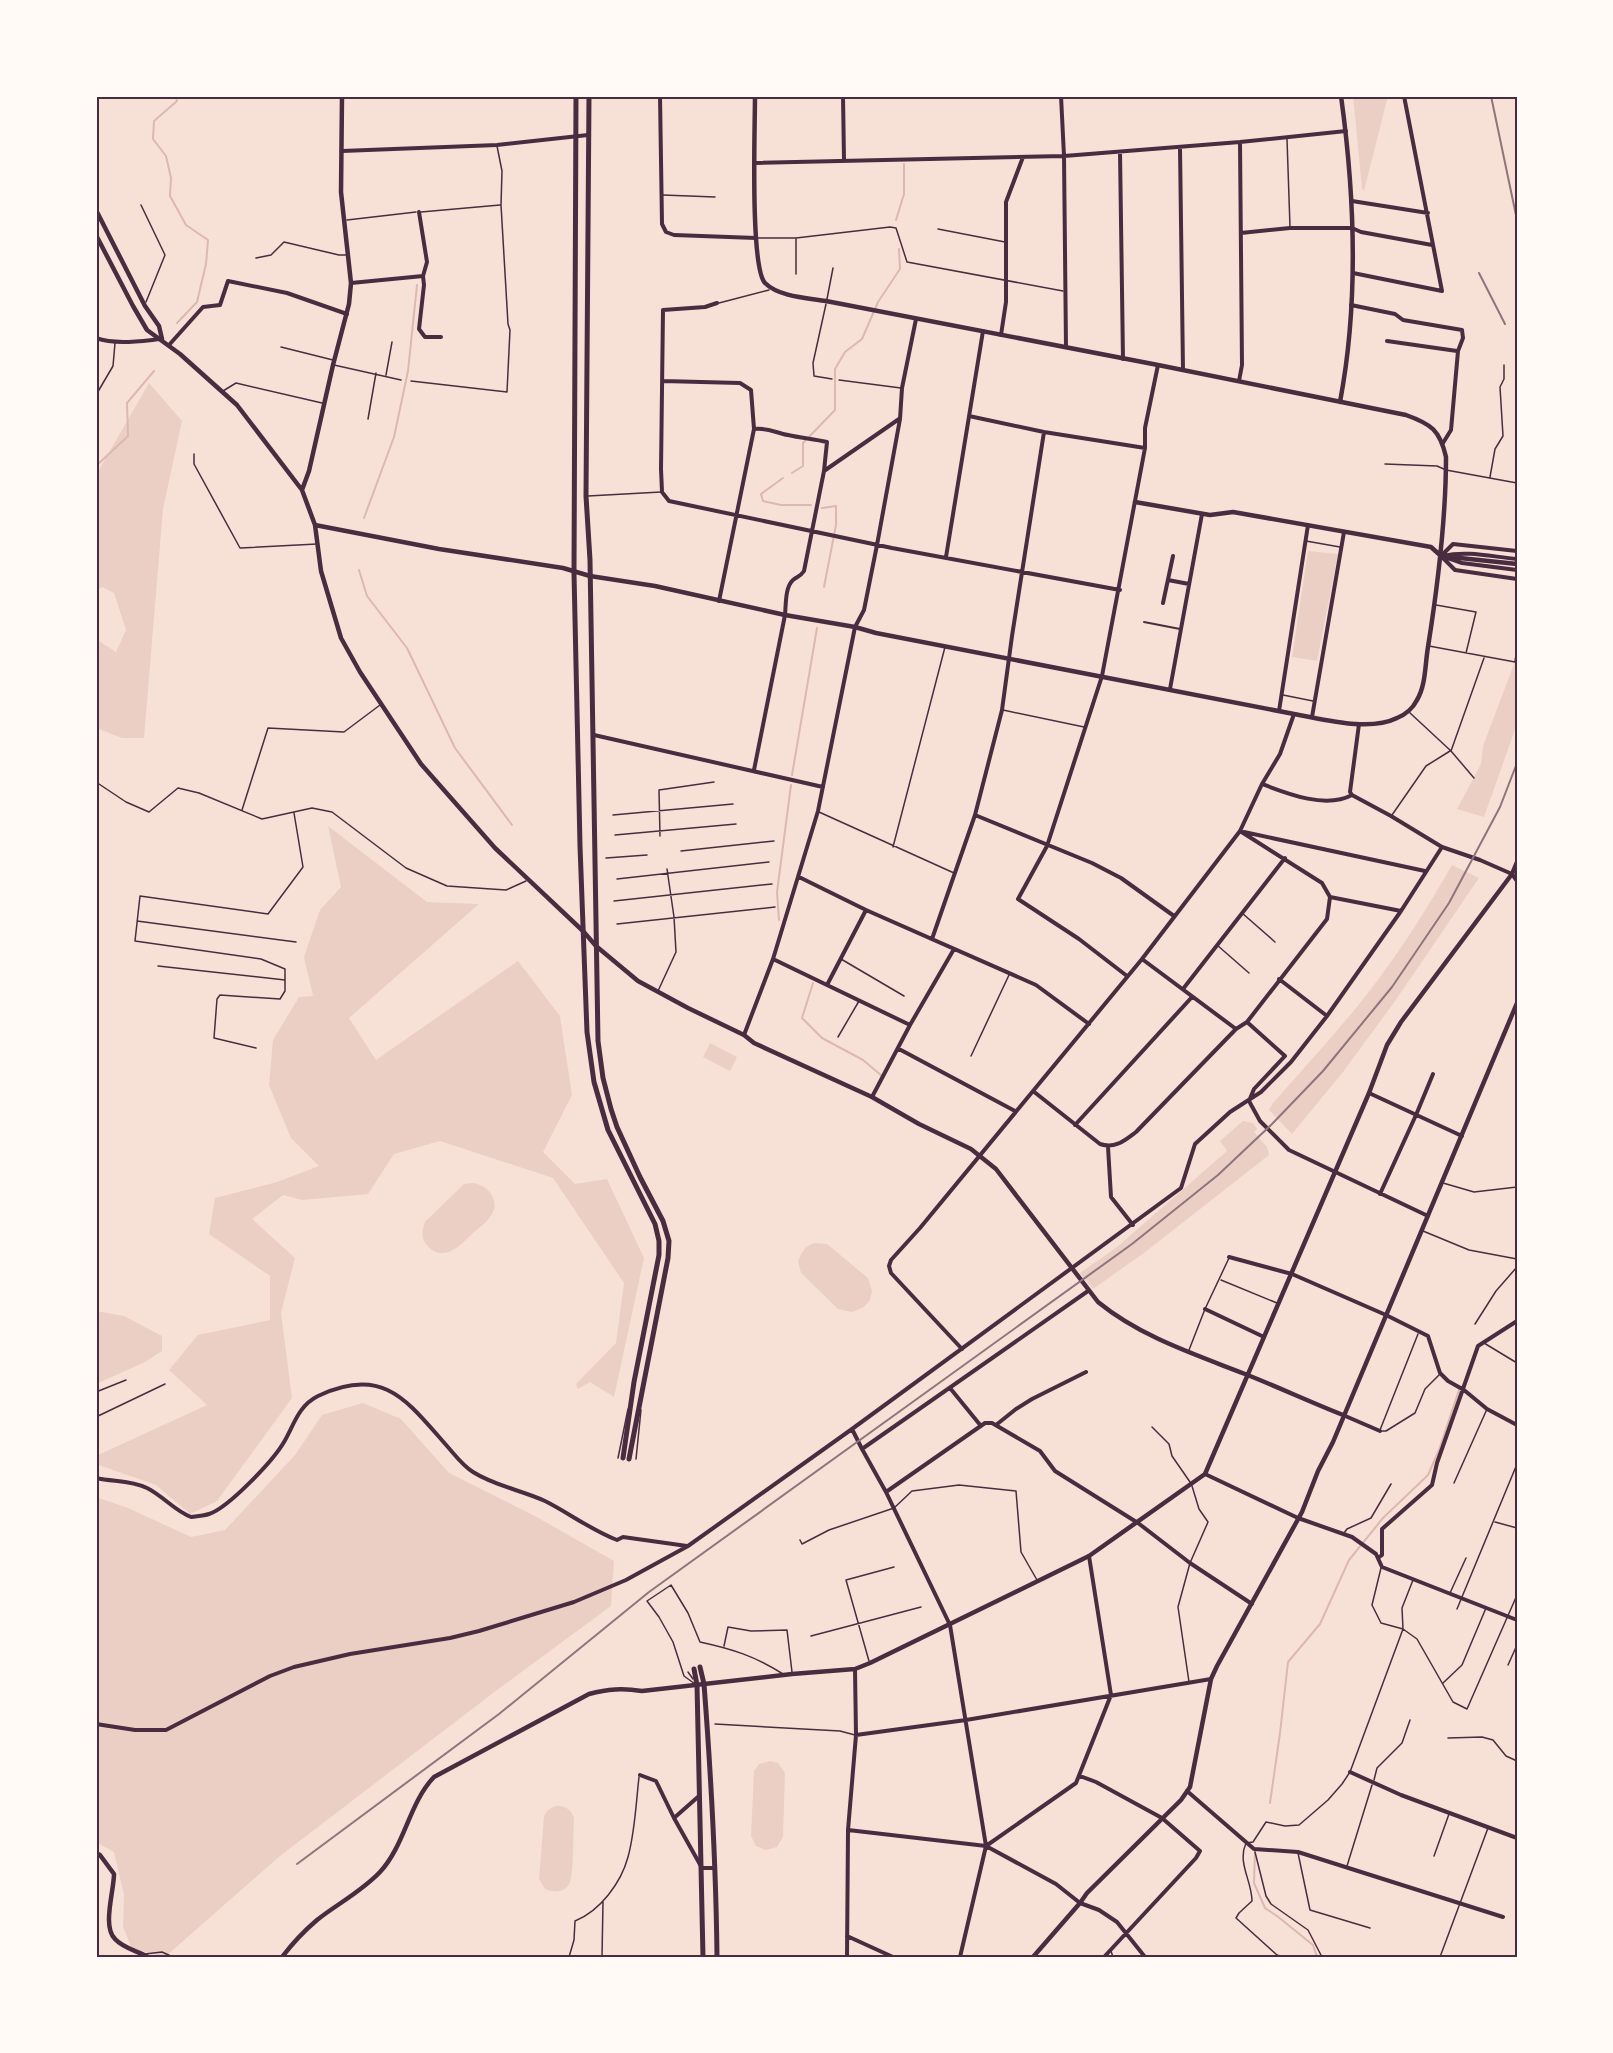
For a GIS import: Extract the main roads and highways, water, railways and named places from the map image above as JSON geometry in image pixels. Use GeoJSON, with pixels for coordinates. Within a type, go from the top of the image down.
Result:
{"type":"FeatureCollection","features":[{"type":"Feature","properties":{"kind":"main road"},"geometry":{"type":"LineString","coordinates":[[576,96],[574,573],[587,1032],[594,1082],[608,1130],[655,1224],[659,1241],[659,1255],[634,1382],[626,1459],[642,1394],[668,1258],[669,1241],[663,1221],[617,1127],[603,1078],[598,1041],[594,735],[586,496],[589,96]]}},
{"type":"Feature","properties":{"kind":"main road"},"geometry":{"type":"LineString","coordinates":[[608,1130],[617,1127]]}},
{"type":"Feature","properties":{"kind":"main road"},"geometry":{"type":"LineString","coordinates":[[697,1669],[716,1868],[717,1957]]}},
{"type":"Feature","properties":{"kind":"main road"},"geometry":{"type":"LineString","coordinates":[[700,1684],[703,1957]]}},
{"type":"Feature","properties":{"kind":"waterway"},"geometry":{"type":"LineString","coordinates":[[176,96],[177,101],[154,121],[153,139],[166,156],[171,178],[170,196],[186,225],[208,240],[206,264],[197,302],[177,323]]}},
{"type":"Feature","properties":{"kind":"waterway"},"geometry":{"type":"LineString","coordinates":[[896,220],[904,194],[904,164]]}},
{"type":"Feature","properties":{"kind":"waterway"},"geometry":{"type":"LineString","coordinates":[[792,473],[803,466],[803,443],[835,410],[835,369],[845,352],[862,339],[878,302],[900,269],[899,249]]}},
{"type":"Feature","properties":{"kind":"waterway"},"geometry":{"type":"LineString","coordinates":[[364,518],[394,437],[408,371],[417,285]]}},
{"type":"Feature","properties":{"kind":"waterway"},"geometry":{"type":"LineString","coordinates":[[96,466],[128,436],[127,403],[154,371]]}},
{"type":"Feature","properties":{"kind":"waterway"},"geometry":{"type":"LineString","coordinates":[[783,478],[761,494],[763,501],[781,505],[811,505]]}},
{"type":"Feature","properties":{"kind":"waterway"},"geometry":{"type":"LineString","coordinates":[[822,508],[836,506],[836,525],[824,587]]}},
{"type":"Feature","properties":{"kind":"waterway"},"geometry":{"type":"LineString","coordinates":[[359,570],[367,596],[407,648],[455,748],[512,825]]}},
{"type":"Feature","properties":{"kind":"waterway"},"geometry":{"type":"LineString","coordinates":[[792,775],[817,628]]}},
{"type":"Feature","properties":{"kind":"waterway"},"geometry":{"type":"LineString","coordinates":[[779,920],[777,892],[791,785]]}},
{"type":"Feature","properties":{"kind":"waterway"},"geometry":{"type":"LineString","coordinates":[[813,983],[802,1018],[822,1038],[863,1060],[882,1076]]}},
{"type":"Feature","properties":{"kind":"waterway"},"geometry":{"type":"LineString","coordinates":[[1270,1803],[1288,1662],[1320,1624],[1349,1560],[1383,1518],[1428,1475],[1459,1390]]}},
{"type":"Feature","properties":{"kind":"waterway"},"geometry":{"type":"LineString","coordinates":[[1255,1852],[1254,1883],[1265,1908],[1313,1945],[1317,1957]]}},
{"type":"Feature","properties":{"kind":"railway"},"geometry":{"type":"LineString","coordinates":[[1491,96],[1517,220]]}},
{"type":"Feature","properties":{"kind":"railway"},"geometry":{"type":"LineString","coordinates":[[1479,273],[1505,324]]}},
{"type":"Feature","properties":{"kind":"railway"},"geometry":{"type":"LineString","coordinates":[[297,1864],[499,1714],[649,1592],[1132,1244],[1218,1175],[1323,1071],[1392,987],[1449,903],[1500,807],[1517,763]]}}]}
